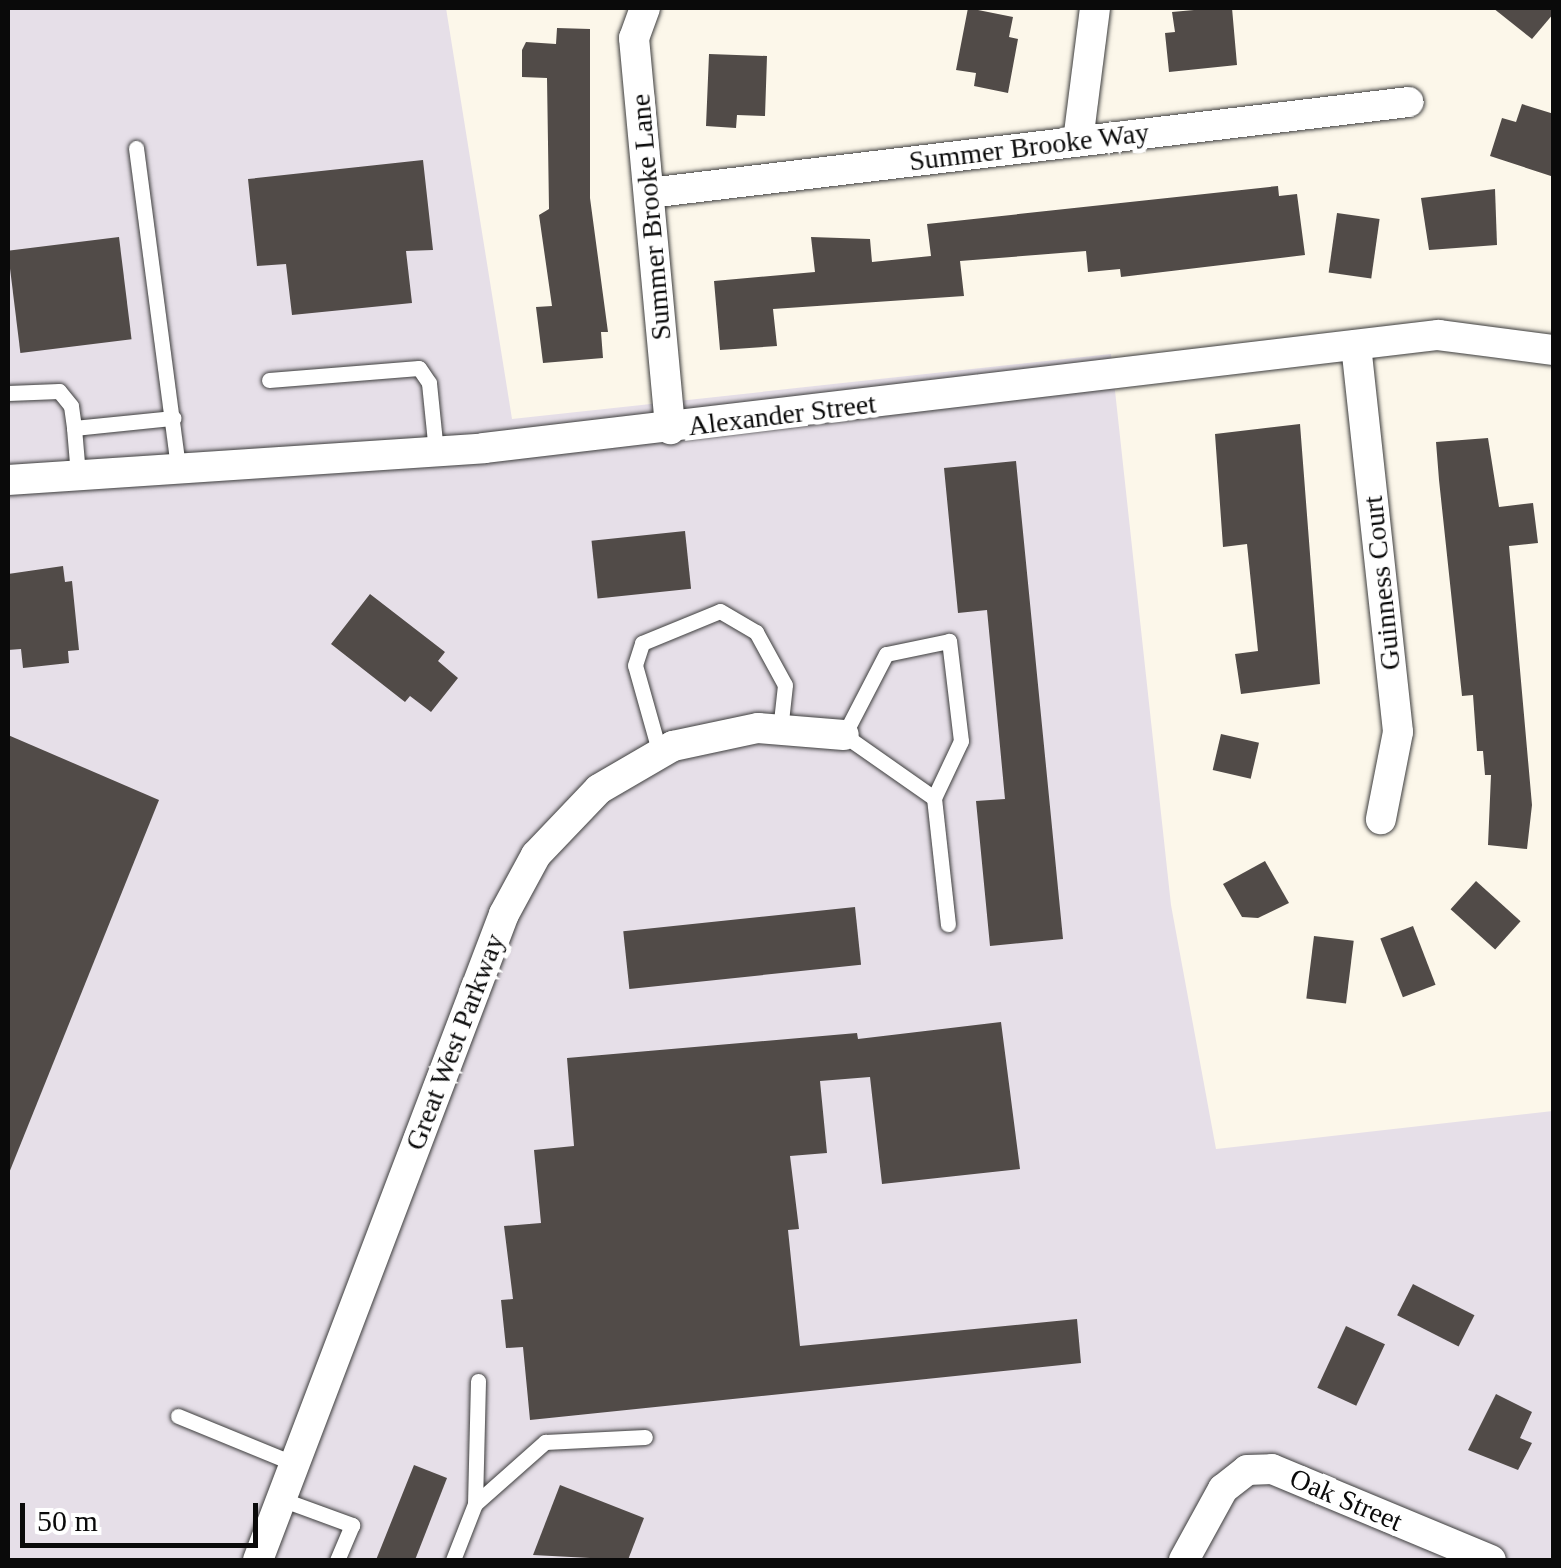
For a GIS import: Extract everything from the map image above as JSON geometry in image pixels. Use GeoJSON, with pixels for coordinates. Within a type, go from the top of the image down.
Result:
{"type":"FeatureCollection","features":[{"type":"Feature","properties":{"kind":"street","name":"Summer Brooke Lane"},"geometry":{"type":"LineString","coordinates":[[645,8],[634,38],[670,429]]}},
{"type":"Feature","properties":{"kind":"street"},"geometry":{"type":"LineString","coordinates":[[1078,141],[1094,8]]}},
{"type":"Feature","properties":{"kind":"street","name":"Summer Brooke Way"},"geometry":{"type":"LineString","coordinates":[[649,193],[1409,102]]}},
{"type":"Feature","properties":{"kind":"street","name":"Alexander Street"},"geometry":{"type":"LineString","coordinates":[[8,480],[436,452],[670,429],[1438,335],[1554,350]]}},
{"type":"Feature","properties":{"kind":"street","name":"Guinness Court"},"geometry":{"type":"LineString","coordinates":[[1356,345],[1398,732],[1381,819]]}},
{"type":"Feature","properties":{"kind":"street","name":"Great West Parkway"},"geometry":{"type":"LineString","coordinates":[[258,1560],[504,914],[536,855],[598,788],[660,754],[758,728],[844,735]]}},
{"type":"Feature","properties":{"kind":"street","name":"Oak Street"},"geometry":{"type":"LineString","coordinates":[[1184,1560],[1223,1489],[1247,1470],[1272,1469],[1492,1560]]}},
{"type":"Feature","properties":{"kind":"lane"},"geometry":{"type":"LineString","coordinates":[[136,148],[178,469]]}},
{"type":"Feature","properties":{"kind":"lane"},"geometry":{"type":"LineString","coordinates":[[270,380],[419,368],[429,383],[436,452]]}},
{"type":"Feature","properties":{"kind":"lane"},"geometry":{"type":"LineString","coordinates":[[8,393],[59,391],[71,406],[78,475]]}},
{"type":"Feature","properties":{"kind":"lane"},"geometry":{"type":"LineString","coordinates":[[74,428],[173,418]]}},
{"type":"Feature","properties":{"kind":"lane"},"geometry":{"type":"LineString","coordinates":[[660,754],[636,665],[642,643],[720,611],[756,632],[785,686],[780,730]]}},
{"type":"Feature","properties":{"kind":"lane"},"geometry":{"type":"LineString","coordinates":[[934,798],[844,735],[886,654],[949,640],[961,742],[934,798],[948,924]]}},
{"type":"Feature","properties":{"kind":"lane"},"geometry":{"type":"LineString","coordinates":[[453,1560],[476,1504],[478,1380]]}},
{"type":"Feature","properties":{"kind":"lane"},"geometry":{"type":"LineString","coordinates":[[178,1416],[295,1464]]}},
{"type":"Feature","properties":{"kind":"lane"},"geometry":{"type":"LineString","coordinates":[[476,1504],[545,1442],[645,1437]]}},
{"type":"Feature","properties":{"kind":"lane"},"geometry":{"type":"LineString","coordinates":[[281,1499],[352,1525],[337,1560]]}},
{"type":"Feature","properties":{"kind":"shaded area"},"geometry":{"type":"Polygon","coordinates":[[[8,8],[446,8],[512,419],[1111,354],[1171,905],[1216,1149],[1553,1111],[1553,1560],[8,1560],[8,8]]]}},
{"type":"Feature","properties":{"kind":"building"},"geometry":{"type":"Polygon","coordinates":[[[968,8],[1013,17],[1009,37],[1018,39],[1008,93],[974,86],[976,73],[956,70],[968,8]]]}},
{"type":"Feature","properties":{"kind":"building"},"geometry":{"type":"Polygon","coordinates":[[[1232,8],[1237,65],[1169,72],[1165,33],[1175,32],[1172,12],[1232,8]]]}},
{"type":"Feature","properties":{"kind":"building"},"geometry":{"type":"Polygon","coordinates":[[[1493,8],[1554,8],[1554,13],[1532,39],[1493,8]]]}},
{"type":"Feature","properties":{"kind":"building"},"geometry":{"type":"Polygon","coordinates":[[[557,28],[590,29],[590,198],[608,332],[601,332],[603,358],[543,363],[536,307],[552,306],[539,215],[549,209],[547,78],[522,77],[522,50],[526,42],[556,44],[557,28]]]}},
{"type":"Feature","properties":{"kind":"building"},"geometry":{"type":"Polygon","coordinates":[[[709,54],[767,56],[765,116],[737,115],[736,128],[706,126],[709,54]]]}},
{"type":"Feature","properties":{"kind":"building"},"geometry":{"type":"Polygon","coordinates":[[[1522,104],[1554,114],[1554,177],[1490,156],[1502,118],[1516,122],[1522,104]]]}},
{"type":"Feature","properties":{"kind":"building"},"geometry":{"type":"Polygon","coordinates":[[[423,160],[433,250],[406,251],[412,303],[292,315],[286,264],[257,266],[248,179],[423,160]]]}},
{"type":"Feature","properties":{"kind":"building"},"geometry":{"type":"Polygon","coordinates":[[[1278,186],[1279,196],[1297,194],[1305,255],[1121,277],[1120,269],[1088,272],[1086,251],[960,261],[964,296],[773,309],[777,346],[720,350],[714,281],[815,272],[811,237],[870,239],[872,262],[931,256],[927,224],[1278,186]]]}},
{"type":"Feature","properties":{"kind":"building"},"geometry":{"type":"Polygon","coordinates":[[[1495,189],[1497,245],[1429,250],[1421,198],[1495,189]]]}},
{"type":"Feature","properties":{"kind":"building"},"geometry":{"type":"Polygon","coordinates":[[[1337,213],[1380,219],[1371,278],[1329,272],[1337,213]]]}},
{"type":"Feature","properties":{"kind":"building"},"geometry":{"type":"Polygon","coordinates":[[[119,237],[132,339],[20,353],[8,251],[119,237]]]}},
{"type":"Feature","properties":{"kind":"building"},"geometry":{"type":"Polygon","coordinates":[[[1300,424],[1320,684],[1241,694],[1235,654],[1258,651],[1247,544],[1223,547],[1215,434],[1300,424]]]}},
{"type":"Feature","properties":{"kind":"building"},"geometry":{"type":"Polygon","coordinates":[[[1488,438],[1499,507],[1533,503],[1538,543],[1509,546],[1532,805],[1527,849],[1488,845],[1491,775],[1485,775],[1483,751],[1477,751],[1473,695],[1462,696],[1439,480],[1436,442],[1488,438]]]}},
{"type":"Feature","properties":{"kind":"building"},"geometry":{"type":"Polygon","coordinates":[[[1016,461],[1063,939],[990,946],[976,801],[1005,799],[987,610],[958,613],[944,468],[1016,461]]]}},
{"type":"Feature","properties":{"kind":"building"},"geometry":{"type":"Polygon","coordinates":[[[685,531],[691,589],[598,599],[592,541],[685,531]]]}},
{"type":"Feature","properties":{"kind":"building"},"geometry":{"type":"Polygon","coordinates":[[[63,566],[65,582],[72,581],[79,650],[68,651],[69,663],[23,668],[21,649],[8,650],[8,574],[63,566]]]}},
{"type":"Feature","properties":{"kind":"building"},"geometry":{"type":"Polygon","coordinates":[[[370,594],[445,652],[438,661],[458,678],[431,712],[410,696],[405,702],[331,644],[370,594]]]}},
{"type":"Feature","properties":{"kind":"building"},"geometry":{"type":"Polygon","coordinates":[[[1221,734],[1259,743],[1251,779],[1213,770],[1221,734]]]}},
{"type":"Feature","properties":{"kind":"building"},"geometry":{"type":"Polygon","coordinates":[[[8,735],[159,800],[9,1173],[8,1173],[8,735]]]}},
{"type":"Feature","properties":{"kind":"building"},"geometry":{"type":"Polygon","coordinates":[[[1265,861],[1289,903],[1258,918],[1242,917],[1223,884],[1265,861]]]}},
{"type":"Feature","properties":{"kind":"building"},"geometry":{"type":"Polygon","coordinates":[[[1476,881],[1521,921],[1495,949],[1451,909],[1476,881]]]}},
{"type":"Feature","properties":{"kind":"building"},"geometry":{"type":"Polygon","coordinates":[[[855,907],[861,965],[629,989],[623,931],[855,907]]]}},
{"type":"Feature","properties":{"kind":"building"},"geometry":{"type":"Polygon","coordinates":[[[1413,926],[1436,985],[1403,997],[1380,939],[1413,926]]]}},
{"type":"Feature","properties":{"kind":"building"},"geometry":{"type":"Polygon","coordinates":[[[1314,936],[1354,941],[1346,1003],[1306,999],[1314,936]]]}},
{"type":"Feature","properties":{"kind":"building"},"geometry":{"type":"Polygon","coordinates":[[[1001,1022],[1020,1169],[882,1184],[870,1077],[820,1081],[827,1153],[790,1156],[799,1229],[788,1230],[800,1346],[1077,1319],[1081,1363],[530,1420],[523,1347],[506,1348],[501,1300],[513,1299],[504,1226],[541,1223],[534,1150],[574,1146],[567,1058],[857,1033],[858,1039],[1001,1022]]]}},
{"type":"Feature","properties":{"kind":"building"},"geometry":{"type":"Polygon","coordinates":[[[1413,1284],[1474,1315],[1459,1347],[1397,1315],[1413,1284]]]}},
{"type":"Feature","properties":{"kind":"building"},"geometry":{"type":"Polygon","coordinates":[[[1346,1326],[1385,1344],[1356,1406],[1317,1388],[1346,1326]]]}},
{"type":"Feature","properties":{"kind":"building"},"geometry":{"type":"Polygon","coordinates":[[[1496,1394],[1532,1412],[1520,1438],[1532,1443],[1518,1470],[1468,1450],[1496,1394]]]}},
{"type":"Feature","properties":{"kind":"building"},"geometry":{"type":"Polygon","coordinates":[[[414,1465],[447,1478],[415,1560],[376,1560],[414,1465]]]}},
{"type":"Feature","properties":{"kind":"building"},"geometry":{"type":"Polygon","coordinates":[[[560,1485],[644,1518],[628,1560],[533,1555],[560,1485]]]}}]}
